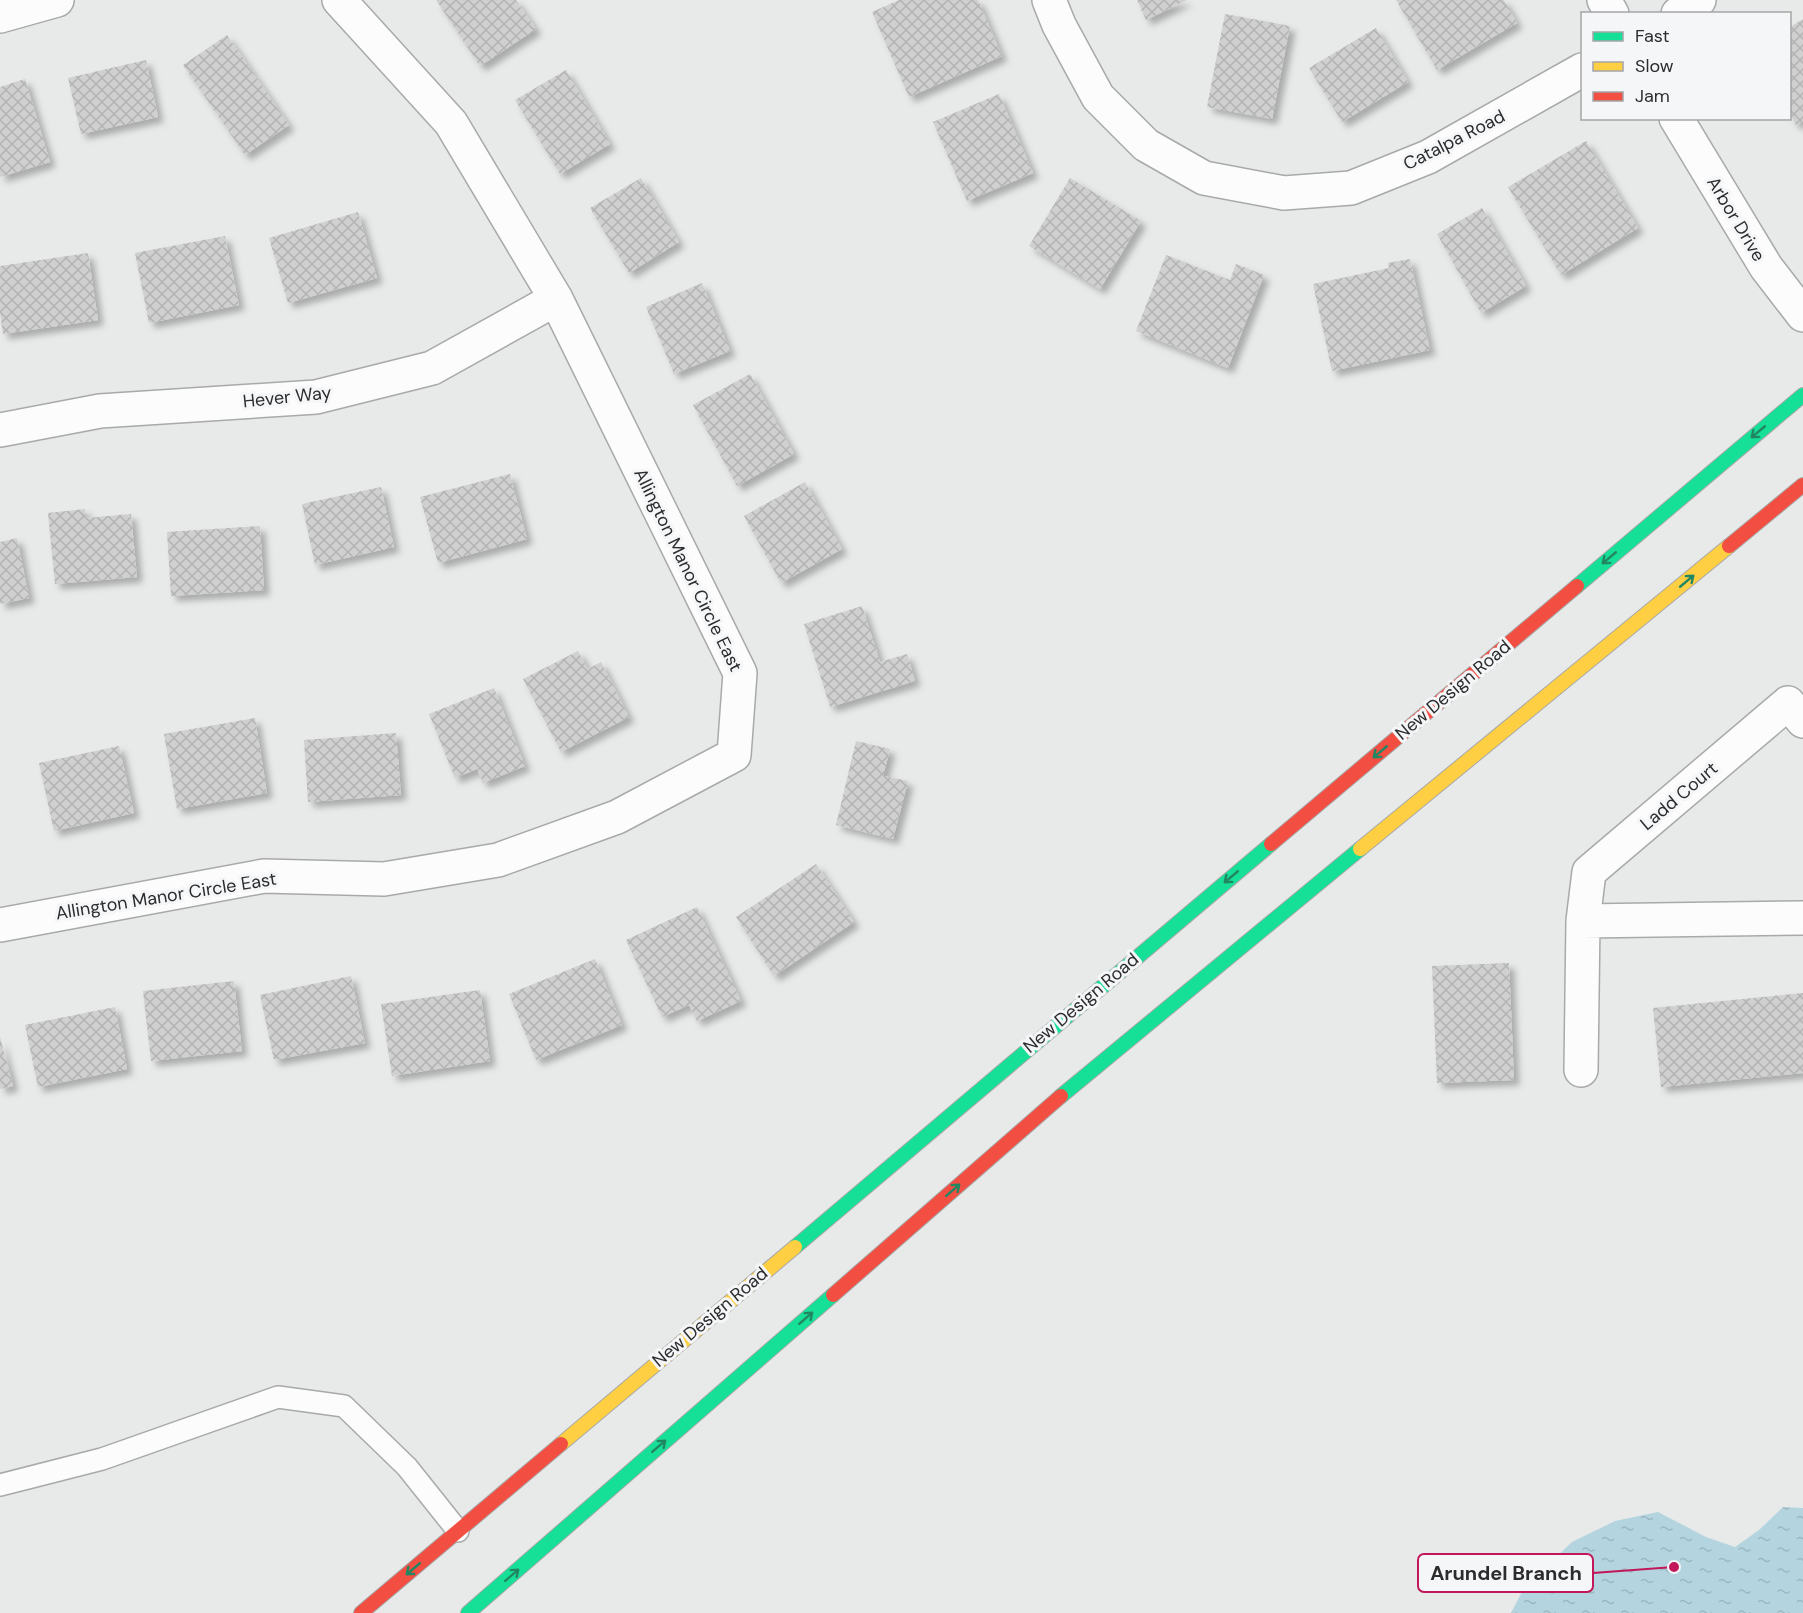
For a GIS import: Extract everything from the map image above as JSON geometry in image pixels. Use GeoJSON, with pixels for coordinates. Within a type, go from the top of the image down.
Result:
{"type":"FeatureCollection","features":[{"type":"Feature","properties":{"kind":"main road","name":"New Design Road"},"geometry":{"type":"LineString","coordinates":[[361,1613],[1803,395]]}},
{"type":"Feature","properties":{"kind":"main road"},"geometry":{"type":"LineString","coordinates":[[468,1613],[1086,1074],[1803,485]]}},
{"type":"Feature","properties":{"kind":"street"},"geometry":{"type":"LineString","coordinates":[[0,16],[57,0]]}},
{"type":"Feature","properties":{"kind":"street","name":"Allington Manor Circle East"},"geometry":{"type":"LineString","coordinates":[[0,925],[264,876],[384,879],[498,860],[617,817],[734,755],[740,673],[556,299],[451,123],[339,0]]}},
{"type":"Feature","properties":{"kind":"street","name":"Catalpa Road"},"geometry":{"type":"LineString","coordinates":[[1049,0],[1059,26],[1098,97],[1146,145],[1204,178],[1284,193],[1351,188],[1428,157],[1581,71]]}},
{"type":"Feature","properties":{"kind":"street"},"geometry":{"type":"LineString","coordinates":[[1681,12],[1699,0]]}},
{"type":"Feature","properties":{"kind":"street","name":"Arbor Drive"},"geometry":{"type":"LineString","coordinates":[[1677,120],[1766,267],[1803,315]]}},
{"type":"Feature","properties":{"kind":"street","name":"Hever Way"},"geometry":{"type":"LineString","coordinates":[[0,430],[100,411],[316,397],[432,368],[556,299]]}},
{"type":"Feature","properties":{"kind":"street","name":"Ladd Court"},"geometry":{"type":"LineString","coordinates":[[1581,1070],[1583,921],[1589,872],[1788,703],[1803,721]]}},
{"type":"Feature","properties":{"kind":"street"},"geometry":{"type":"LineString","coordinates":[[1583,921],[1803,918]]}},
{"type":"Feature","properties":{"kind":"lane"},"geometry":{"type":"LineString","coordinates":[[0,1485],[102,1459],[278,1397],[344,1406],[407,1467],[458,1531]]}},
{"type":"Feature","properties":{"kind":"water"},"geometry":{"type":"Polygon","coordinates":[[[1783,1507],[1803,1508],[1803,1613],[1511,1613],[1524,1588],[1572,1542],[1615,1521],[1658,1512],[1706,1537],[1735,1547],[1759,1530],[1783,1507]]]}},
{"type":"Feature","properties":{"kind":"building"},"geometry":{"type":"Polygon","coordinates":[[[436,0],[516,0],[536,29],[480,66],[436,0]]]}},
{"type":"Feature","properties":{"kind":"building"},"geometry":{"type":"Polygon","coordinates":[[[899,0],[978,0],[1002,56],[909,97],[872,12],[899,0]]]}},
{"type":"Feature","properties":{"kind":"building"},"geometry":{"type":"Polygon","coordinates":[[[1137,0],[1187,0],[1146,20],[1137,0]]]}},
{"type":"Feature","properties":{"kind":"building"},"geometry":{"type":"Polygon","coordinates":[[[1396,0],[1504,0],[1517,23],[1437,70],[1396,0]]]}},
{"type":"Feature","properties":{"kind":"building"},"geometry":{"type":"Polygon","coordinates":[[[1225,14],[1290,26],[1272,119],[1207,107],[1225,14]]]}},
{"type":"Feature","properties":{"kind":"building"},"geometry":{"type":"Polygon","coordinates":[[[1803,19],[1803,121],[1796,125],[1791,116],[1791,26],[1803,19]]]}},
{"type":"Feature","properties":{"kind":"building"},"geometry":{"type":"Polygon","coordinates":[[[1376,28],[1408,82],[1342,122],[1309,68],[1376,28]]]}},
{"type":"Feature","properties":{"kind":"building"},"geometry":{"type":"Polygon","coordinates":[[[227,35],[289,125],[245,155],[183,65],[227,35]]]}},
{"type":"Feature","properties":{"kind":"building"},"geometry":{"type":"Polygon","coordinates":[[[146,60],[158,117],[81,134],[68,78],[146,60]]]}},
{"type":"Feature","properties":{"kind":"building"},"geometry":{"type":"Polygon","coordinates":[[[566,70],[610,144],[560,174],[515,100],[566,70]]]}},
{"type":"Feature","properties":{"kind":"building"},"geometry":{"type":"Polygon","coordinates":[[[25,79],[50,162],[0,177],[0,87],[25,79]]]}},
{"type":"Feature","properties":{"kind":"building"},"geometry":{"type":"Polygon","coordinates":[[[999,94],[1033,173],[967,201],[933,122],[999,94]]]}},
{"type":"Feature","properties":{"kind":"building"},"geometry":{"type":"Polygon","coordinates":[[[1586,141],[1638,228],[1561,275],[1508,187],[1586,141]]]}},
{"type":"Feature","properties":{"kind":"building"},"geometry":{"type":"Polygon","coordinates":[[[641,178],[679,242],[629,273],[590,208],[641,178]]]}},
{"type":"Feature","properties":{"kind":"building"},"geometry":{"type":"Polygon","coordinates":[[[1070,178],[1141,221],[1100,289],[1029,246],[1070,178]]]}},
{"type":"Feature","properties":{"kind":"building"},"geometry":{"type":"Polygon","coordinates":[[[1482,208],[1526,286],[1481,313],[1437,234],[1482,208]]]}},
{"type":"Feature","properties":{"kind":"building"},"geometry":{"type":"Polygon","coordinates":[[[358,212],[377,278],[288,303],[269,238],[358,212]]]}},
{"type":"Feature","properties":{"kind":"building"},"geometry":{"type":"Polygon","coordinates":[[[225,236],[239,305],[149,323],[135,253],[225,236]]]}},
{"type":"Feature","properties":{"kind":"building"},"geometry":{"type":"Polygon","coordinates":[[[88,253],[98,320],[3,334],[0,313],[0,266],[88,253]]]}},
{"type":"Feature","properties":{"kind":"building"},"geometry":{"type":"Polygon","coordinates":[[[1166,255],[1230,280],[1236,264],[1264,275],[1228,368],[1136,331],[1166,255]]]}},
{"type":"Feature","properties":{"kind":"building"},"geometry":{"type":"Polygon","coordinates":[[[1410,259],[1430,350],[1332,371],[1313,284],[1389,268],[1388,263],[1410,259]]]}},
{"type":"Feature","properties":{"kind":"building"},"geometry":{"type":"Polygon","coordinates":[[[702,283],[730,351],[674,374],[646,307],[702,283]]]}},
{"type":"Feature","properties":{"kind":"building"},"geometry":{"type":"Polygon","coordinates":[[[750,374],[794,454],[737,486],[693,405],[750,374]]]}},
{"type":"Feature","properties":{"kind":"building"},"geometry":{"type":"Polygon","coordinates":[[[510,474],[527,539],[438,563],[420,497],[510,474]]]}},
{"type":"Feature","properties":{"kind":"building"},"geometry":{"type":"Polygon","coordinates":[[[805,482],[842,549],[781,583],[744,516],[805,482]]]}},
{"type":"Feature","properties":{"kind":"building"},"geometry":{"type":"Polygon","coordinates":[[[381,487],[394,547],[315,565],[302,504],[381,487]]]}},
{"type":"Feature","properties":{"kind":"building"},"geometry":{"type":"Polygon","coordinates":[[[85,509],[86,518],[131,514],[137,577],[55,584],[48,513],[85,509]]]}},
{"type":"Feature","properties":{"kind":"building"},"geometry":{"type":"Polygon","coordinates":[[[260,526],[264,590],[171,596],[167,532],[260,526]]]}},
{"type":"Feature","properties":{"kind":"building"},"geometry":{"type":"Polygon","coordinates":[[[17,538],[29,598],[0,604],[0,542],[17,538]]]}},
{"type":"Feature","properties":{"kind":"building"},"geometry":{"type":"Polygon","coordinates":[[[862,606],[880,662],[907,654],[915,681],[830,707],[804,624],[862,606]]]}},
{"type":"Feature","properties":{"kind":"building"},"geometry":{"type":"Polygon","coordinates":[[[578,651],[588,669],[601,662],[629,717],[561,752],[523,679],[578,651]]]}},
{"type":"Feature","properties":{"kind":"building"},"geometry":{"type":"Polygon","coordinates":[[[494,688],[525,766],[483,783],[477,769],[455,778],[429,714],[494,688]]]}},
{"type":"Feature","properties":{"kind":"building"},"geometry":{"type":"Polygon","coordinates":[[[255,718],[267,793],[177,809],[164,734],[255,718]]]}},
{"type":"Feature","properties":{"kind":"building"},"geometry":{"type":"Polygon","coordinates":[[[396,733],[401,795],[308,802],[304,740],[396,733]]]}},
{"type":"Feature","properties":{"kind":"building"},"geometry":{"type":"Polygon","coordinates":[[[856,741],[890,749],[883,776],[908,781],[893,839],[836,825],[856,741]]]}},
{"type":"Feature","properties":{"kind":"building"},"geometry":{"type":"Polygon","coordinates":[[[119,746],[134,813],[54,831],[39,763],[119,746]]]}},
{"type":"Feature","properties":{"kind":"building"},"geometry":{"type":"Polygon","coordinates":[[[816,864],[854,922],[774,976],[736,917],[816,864]]]}},
{"type":"Feature","properties":{"kind":"building"},"geometry":{"type":"Polygon","coordinates":[[[697,907],[741,1001],[697,1021],[689,1005],[662,1017],[626,940],[697,907]]]}},
{"type":"Feature","properties":{"kind":"building"},"geometry":{"type":"Polygon","coordinates":[[[595,959],[622,1025],[536,1060],[509,994],[595,959]]]}},
{"type":"Feature","properties":{"kind":"building"},"geometry":{"type":"Polygon","coordinates":[[[1509,963],[1514,1080],[1437,1083],[1432,966],[1509,963]]]}},
{"type":"Feature","properties":{"kind":"building"},"geometry":{"type":"Polygon","coordinates":[[[351,976],[365,1043],[274,1060],[260,995],[351,976]]]}},
{"type":"Feature","properties":{"kind":"building"},"geometry":{"type":"Polygon","coordinates":[[[234,981],[242,1051],[151,1061],[143,991],[234,981]]]}},
{"type":"Feature","properties":{"kind":"building"},"geometry":{"type":"Polygon","coordinates":[[[480,990],[490,1061],[392,1076],[381,1004],[480,990]]]}},
{"type":"Feature","properties":{"kind":"building"},"geometry":{"type":"Polygon","coordinates":[[[1803,993],[1803,1073],[1661,1087],[1653,1008],[1803,993]]]}},
{"type":"Feature","properties":{"kind":"building"},"geometry":{"type":"Polygon","coordinates":[[[115,1007],[127,1069],[38,1087],[25,1025],[115,1007]]]}},
{"type":"Feature","properties":{"kind":"building"},"geometry":{"type":"Polygon","coordinates":[[[0,1037],[13,1086],[0,1089],[0,1037]]]}},
{"type":"Feature","properties":{"kind":"traffic: fast"},"geometry":{"type":"LineString","coordinates":[[1577,586],[1803,395]]}},
{"type":"Feature","properties":{"kind":"traffic: fast"},"geometry":{"type":"LineString","coordinates":[[795,1247],[1271,844]]}},
{"type":"Feature","properties":{"kind":"traffic: fast"},"geometry":{"type":"LineString","coordinates":[[1061,1096],[1360,849]]}},
{"type":"Feature","properties":{"kind":"traffic: fast"},"geometry":{"type":"LineString","coordinates":[[468,1613],[833,1295]]}},
{"type":"Feature","properties":{"kind":"traffic: slow"},"geometry":{"type":"LineString","coordinates":[[1360,849],[1729,546]]}},
{"type":"Feature","properties":{"kind":"traffic: slow"},"geometry":{"type":"LineString","coordinates":[[561,1444],[795,1247]]}},
{"type":"Feature","properties":{"kind":"traffic: jam"},"geometry":{"type":"LineString","coordinates":[[1729,546],[1803,485]]}},
{"type":"Feature","properties":{"kind":"traffic: jam"},"geometry":{"type":"LineString","coordinates":[[1271,844],[1577,586]]}},
{"type":"Feature","properties":{"kind":"traffic: jam"},"geometry":{"type":"LineString","coordinates":[[833,1295],[1061,1096]]}},
{"type":"Feature","properties":{"kind":"traffic: jam"},"geometry":{"type":"LineString","coordinates":[[361,1613],[561,1444]]}},
{"type":"Feature","properties":{"kind":"place","name":"Arundel Branch"},"geometry":{"type":"Point","coordinates":[1674,1567]}}]}
